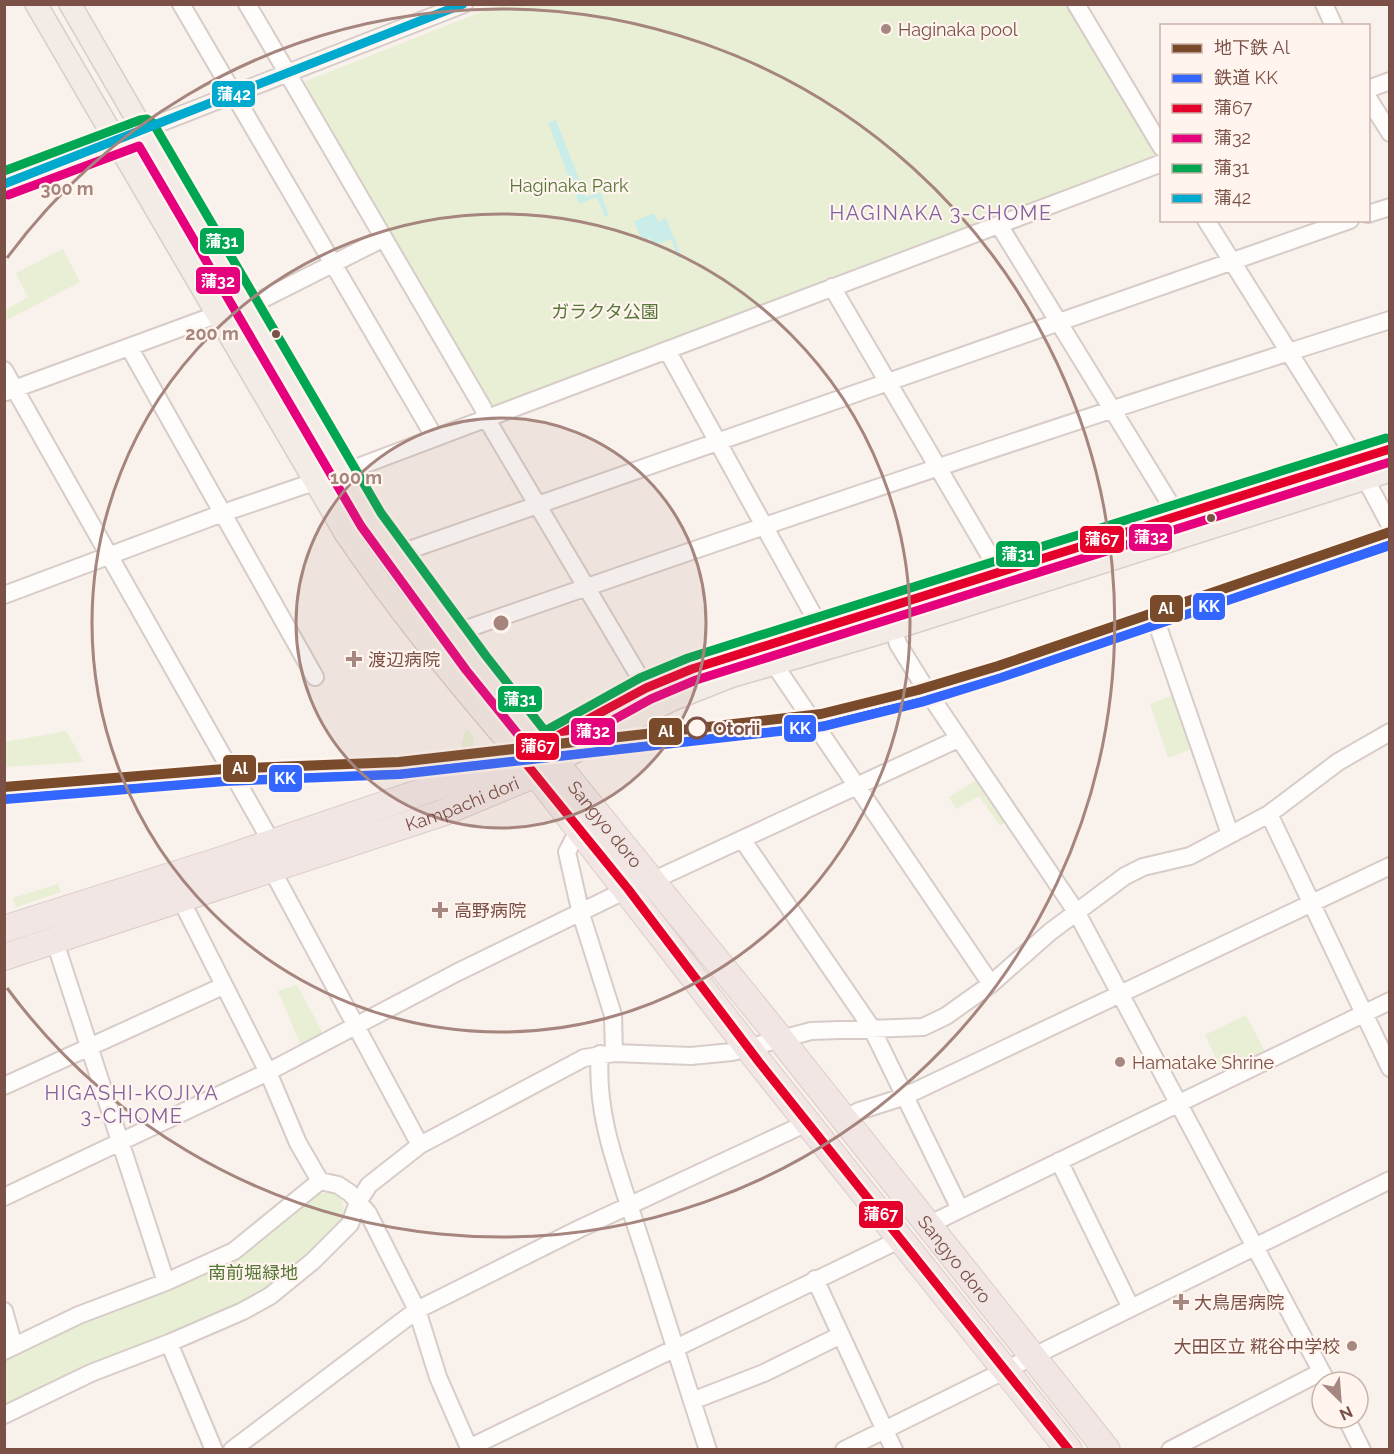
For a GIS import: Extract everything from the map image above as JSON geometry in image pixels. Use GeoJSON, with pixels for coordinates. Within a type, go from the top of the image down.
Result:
{"type":"FeatureCollection","features":[{"type":"Feature","properties":{"kind":"highway","name":"Sangyo doro"},"geometry":{"type":"LineString","coordinates":[[538,759],[579,829],[628,889],[748,1047],[1069,1449]]}},
{"type":"Feature","properties":{"kind":"highway","name":"Sangyo doro"},"geometry":{"type":"LineString","coordinates":[[538,759],[654,880],[1107,1449]]}},
{"type":"Feature","properties":{"kind":"highway","name":"Kampachi dori"},"geometry":{"type":"LineString","coordinates":[[4,929],[538,759]]}},
{"type":"Feature","properties":{"kind":"highway","name":"Kampachi dori"},"geometry":{"type":"LineString","coordinates":[[4,957],[442,813],[538,759]]}},
{"type":"Feature","properties":{"kind":"main road","name":"Sangyo doro"},"geometry":{"type":"LineString","coordinates":[[36,4],[314,481],[376,578],[538,759]]}},
{"type":"Feature","properties":{"kind":"main road","name":"Sangyo doro"},"geometry":{"type":"LineString","coordinates":[[71,5],[245,308],[343,473],[395,555],[458,638],[538,759]]}},
{"type":"Feature","properties":{"kind":"main road","name":"Kampachi dori"},"geometry":{"type":"LineString","coordinates":[[538,759],[672,700],[774,664],[1000,573],[1389,449]]}},
{"type":"Feature","properties":{"kind":"main road","name":"Kampachi dori"},"geometry":{"type":"LineString","coordinates":[[538,759],[646,688],[733,655],[821,629],[890,618],[1389,471]]}},
{"type":"Feature","properties":{"kind":"street"},"geometry":{"type":"LineString","coordinates":[[181,4],[435,438]]}},
{"type":"Feature","properties":{"kind":"street"},"geometry":{"type":"LineString","coordinates":[[247,4],[288,74],[297,94],[384,237],[483,408],[486,418],[536,505],[646,688]]}},
{"type":"Feature","properties":{"kind":"street"},"geometry":{"type":"LineString","coordinates":[[4,184],[117,142],[464,4]]}},
{"type":"Feature","properties":{"kind":"street"},"geometry":{"type":"LineString","coordinates":[[1076,4],[1160,146]]}},
{"type":"Feature","properties":{"kind":"street"},"geometry":{"type":"LineString","coordinates":[[1324,4],[1333,24]]}},
{"type":"Feature","properties":{"kind":"street"},"geometry":{"type":"LineString","coordinates":[[1370,88],[1389,81]]}},
{"type":"Feature","properties":{"kind":"street"},"geometry":{"type":"LineString","coordinates":[[1370,101],[1389,133]]}},
{"type":"Feature","properties":{"kind":"street"},"geometry":{"type":"LineString","coordinates":[[4,595],[111,557],[223,513],[343,473],[1160,163]]}},
{"type":"Feature","properties":{"kind":"street"},"geometry":{"type":"LineString","coordinates":[[1370,213],[1389,207]]}},
{"type":"Feature","properties":{"kind":"street"},"geometry":{"type":"LineString","coordinates":[[1207,222],[1355,459],[1389,525]]}},
{"type":"Feature","properties":{"kind":"street"},"geometry":{"type":"LineString","coordinates":[[395,555],[1344,222]]}},
{"type":"Feature","properties":{"kind":"street"},"geometry":{"type":"LineString","coordinates":[[999,225],[1056,322],[1177,515]]}},
{"type":"Feature","properties":{"kind":"street"},"geometry":{"type":"LineString","coordinates":[[245,308],[384,237]]}},
{"type":"Feature","properties":{"kind":"street"},"geometry":{"type":"LineString","coordinates":[[832,287],[1000,573]]}},
{"type":"Feature","properties":{"kind":"street"},"geometry":{"type":"LineString","coordinates":[[10,390],[216,315]]}},
{"type":"Feature","properties":{"kind":"street"},"geometry":{"type":"LineString","coordinates":[[458,638],[472,627],[585,587],[1389,320]]}},
{"type":"Feature","properties":{"kind":"street"},"geometry":{"type":"LineString","coordinates":[[129,346],[315,677]]}},
{"type":"Feature","properties":{"kind":"street"},"geometry":{"type":"LineString","coordinates":[[667,350],[821,629]]}},
{"type":"Feature","properties":{"kind":"street"},"geometry":{"type":"LineString","coordinates":[[4,370],[10,390],[111,557],[272,843]]}},
{"type":"Feature","properties":{"kind":"street"},"geometry":{"type":"LineString","coordinates":[[890,618],[904,654],[958,739],[1077,913],[1320,1370]]}},
{"type":"Feature","properties":{"kind":"street"},"geometry":{"type":"LineString","coordinates":[[1156,621],[1230,834]]}},
{"type":"Feature","properties":{"kind":"street"},"geometry":{"type":"LineString","coordinates":[[774,664],[991,984]]}},
{"type":"Feature","properties":{"kind":"street"},"geometry":{"type":"LineString","coordinates":[[4,1415],[91,1373],[169,1343],[243,1311],[270,1296],[313,1261],[350,1224],[358,1202],[369,1185],[420,1145],[584,1058],[607,1054],[691,1056],[782,1041],[811,1031],[871,1027],[898,1029],[922,1027],[946,1016],[991,984],[1050,932],[1134,871],[1190,855],[1269,814],[1338,762],[1389,732]]}},
{"type":"Feature","properties":{"kind":"street"},"geometry":{"type":"LineString","coordinates":[[654,880],[958,739]]}},
{"type":"Feature","properties":{"kind":"street"},"geometry":{"type":"LineString","coordinates":[[1269,814],[1389,1068]]}},
{"type":"Feature","properties":{"kind":"street"},"geometry":{"type":"LineString","coordinates":[[579,829],[567,852],[581,914],[614,1015],[607,1054],[598,1083],[607,1136],[674,1350],[708,1449]]}},
{"type":"Feature","properties":{"kind":"street"},"geometry":{"type":"LineString","coordinates":[[742,839],[871,1027],[960,1209]]}},
{"type":"Feature","properties":{"kind":"street"},"geometry":{"type":"LineString","coordinates":[[843,1119],[859,1111],[905,1096],[1389,866]]}},
{"type":"Feature","properties":{"kind":"street"},"geometry":{"type":"LineString","coordinates":[[272,870],[420,1145]]}},
{"type":"Feature","properties":{"kind":"street"},"geometry":{"type":"LineString","coordinates":[[4,1197],[268,1072],[456,973],[581,914],[628,889]]}},
{"type":"Feature","properties":{"kind":"street"},"geometry":{"type":"LineString","coordinates":[[180,900],[268,1072],[298,1143],[320,1181],[338,1185],[368,1213],[417,1310],[438,1377],[470,1449],[901,1239]]}},
{"type":"Feature","properties":{"kind":"street"},"geometry":{"type":"LineString","coordinates":[[55,942],[166,1282]]}},
{"type":"Feature","properties":{"kind":"street"},"geometry":{"type":"LineString","coordinates":[[4,1086],[223,986]]}},
{"type":"Feature","properties":{"kind":"street"},"geometry":{"type":"LineString","coordinates":[[928,1225],[1389,1000]]}},
{"type":"Feature","properties":{"kind":"street"},"geometry":{"type":"LineString","coordinates":[[232,1449],[417,1310],[629,1206],[809,1122]]}},
{"type":"Feature","properties":{"kind":"street"},"geometry":{"type":"LineString","coordinates":[[1059,1161],[1130,1306]]}},
{"type":"Feature","properties":{"kind":"street"},"geometry":{"type":"LineString","coordinates":[[844,1449],[1389,1180]]}},
{"type":"Feature","properties":{"kind":"street"},"geometry":{"type":"LineString","coordinates":[[4,1311],[9,1348],[80,1315],[166,1282],[234,1251],[320,1181]]}},
{"type":"Feature","properties":{"kind":"street"},"geometry":{"type":"LineString","coordinates":[[815,1279],[894,1449]]}},
{"type":"Feature","properties":{"kind":"street"},"geometry":{"type":"LineString","coordinates":[[692,1401],[764,1373],[841,1335]]}},
{"type":"Feature","properties":{"kind":"street"},"geometry":{"type":"LineString","coordinates":[[169,1343],[214,1449]]}},
{"type":"Feature","properties":{"kind":"street"},"geometry":{"type":"LineString","coordinates":[[1170,1449],[1310,1384]]}},
{"type":"Feature","properties":{"kind":"street"},"geometry":{"type":"LineString","coordinates":[[1352,1430],[1362,1449]]}},
{"type":"Feature","properties":{"kind":"green space","name":"Haginaka Park"},"geometry":{"type":"Polygon","coordinates":[[[499,5],[1068,5],[1156,156],[1155,159],[493,408],[487,407],[301,83],[499,5]]]}},
{"type":"Feature","properties":{"kind":"green space"},"geometry":{"type":"Polygon","coordinates":[[[63,249],[80,282],[5,321],[5,310],[28,297],[16,273],[63,249]]]}},
{"type":"Feature","properties":{"kind":"green space"},"geometry":{"type":"Polygon","coordinates":[[[1172,696],[1190,747],[1189,750],[1168,758],[1150,704],[1172,696]]]}},
{"type":"Feature","properties":{"kind":"green space"},"geometry":{"type":"Polygon","coordinates":[[[466,729],[474,740],[472,747],[461,755],[459,754],[466,729]]]}},
{"type":"Feature","properties":{"kind":"green space"},"geometry":{"type":"Polygon","coordinates":[[[66,731],[84,762],[5,767],[5,742],[66,731]]]}},
{"type":"Feature","properties":{"kind":"green space"},"geometry":{"type":"Polygon","coordinates":[[[978,779],[1008,820],[1000,826],[979,796],[956,809],[949,797],[978,779]]]}},
{"type":"Feature","properties":{"kind":"green space"},"geometry":{"type":"Polygon","coordinates":[[[58,884],[61,892],[16,907],[13,898],[58,884]]]}},
{"type":"Feature","properties":{"kind":"green space"},"geometry":{"type":"Polygon","coordinates":[[[297,985],[324,1035],[301,1046],[278,991],[297,985]]]}},
{"type":"Feature","properties":{"kind":"green space"},"geometry":{"type":"Polygon","coordinates":[[[1246,1015],[1266,1053],[1224,1074],[1205,1035],[1246,1015]]]}},
{"type":"Feature","properties":{"kind":"green space","name":"南前堀緑地"},"geometry":{"type":"Polygon","coordinates":[[[320,1193],[334,1193],[341,1199],[344,1210],[340,1223],[267,1291],[5,1407],[5,1357],[126,1306],[320,1193]]]}},
{"type":"Feature","properties":{"kind":"water"},"geometry":{"type":"Polygon","coordinates":[[[556,120],[586,197],[600,192],[609,215],[605,217],[597,197],[579,204],[548,123],[556,120]]]}},
{"type":"Feature","properties":{"kind":"water"},"geometry":{"type":"Polygon","coordinates":[[[654,213],[658,222],[666,218],[682,257],[678,258],[671,239],[654,246],[650,238],[642,241],[634,221],[654,213]]]}},
{"type":"Feature","properties":{"kind":"metro line","name":"Al"},"geometry":{"type":"LineString","coordinates":[[4,787],[224,769],[399,762],[821,714],[918,690],[998,666],[1390,532]]}},
{"type":"Feature","properties":{"kind":"rail line","name":"KK"},"geometry":{"type":"LineString","coordinates":[[5,799],[225,781],[400,774],[824,726],[921,702],[1001,677],[1390,545]]}},
{"type":"Feature","properties":{"kind":"transit line","name":"蒲42"},"geometry":{"type":"LineString","coordinates":[[4,184],[463,4]]}},
{"type":"Feature","properties":{"kind":"transit line","name":"蒲31"},"geometry":{"type":"LineString","coordinates":[[4,171],[140,120],[147,119],[153,123],[381,513],[486,656],[545,731],[640,678],[688,658],[1386,438]]}},
{"type":"Feature","properties":{"kind":"transit line","name":"蒲32"},"geometry":{"type":"LineString","coordinates":[[8,195],[139,146],[361,526],[466,670],[533,753],[540,758],[548,756],[651,699],[696,680],[1390,462]]}},
{"type":"Feature","properties":{"kind":"transit line","name":"蒲67"},"geometry":{"type":"LineString","coordinates":[[1069,1450],[759,1062],[628,889],[520,756],[646,688],[692,669],[1390,449]]}},
{"type":"Feature","properties":{"kind":"place","name":"Haginaka pool"},"geometry":{"type":"Point","coordinates":[886,29]}},
{"type":"Feature","properties":{"kind":"place","name":"渡辺病院"},"geometry":{"type":"Point","coordinates":[354,659]}},
{"type":"Feature","properties":{"kind":"place","name":"Otorii"},"geometry":{"type":"Point","coordinates":[697,728]}},
{"type":"Feature","properties":{"kind":"place","name":"高野病院"},"geometry":{"type":"Point","coordinates":[440,910]}},
{"type":"Feature","properties":{"kind":"place","name":"Hamatake Shrine"},"geometry":{"type":"Point","coordinates":[1120,1062]}},
{"type":"Feature","properties":{"kind":"place","name":"大鳥居病院"},"geometry":{"type":"Point","coordinates":[1181,1302]}},
{"type":"Feature","properties":{"kind":"place","name":"大田区立 糀谷中学校"},"geometry":{"type":"Point","coordinates":[1352,1346]}},
{"type":"Feature","properties":{"kind":"district","name":"HAGINAKA 3-CHOME"},"geometry":{"type":"Point","coordinates":[941,213]}},
{"type":"Feature","properties":{"kind":"district","name":"HIGASHI-KOJIYA 3-CHOME"},"geometry":{"type":"Point","coordinates":[132,1104]}},
{"type":"Feature","properties":{"kind":"park label","name":"ガラクタ公園"},"geometry":{"type":"Point","coordinates":[605,311]}}]}
